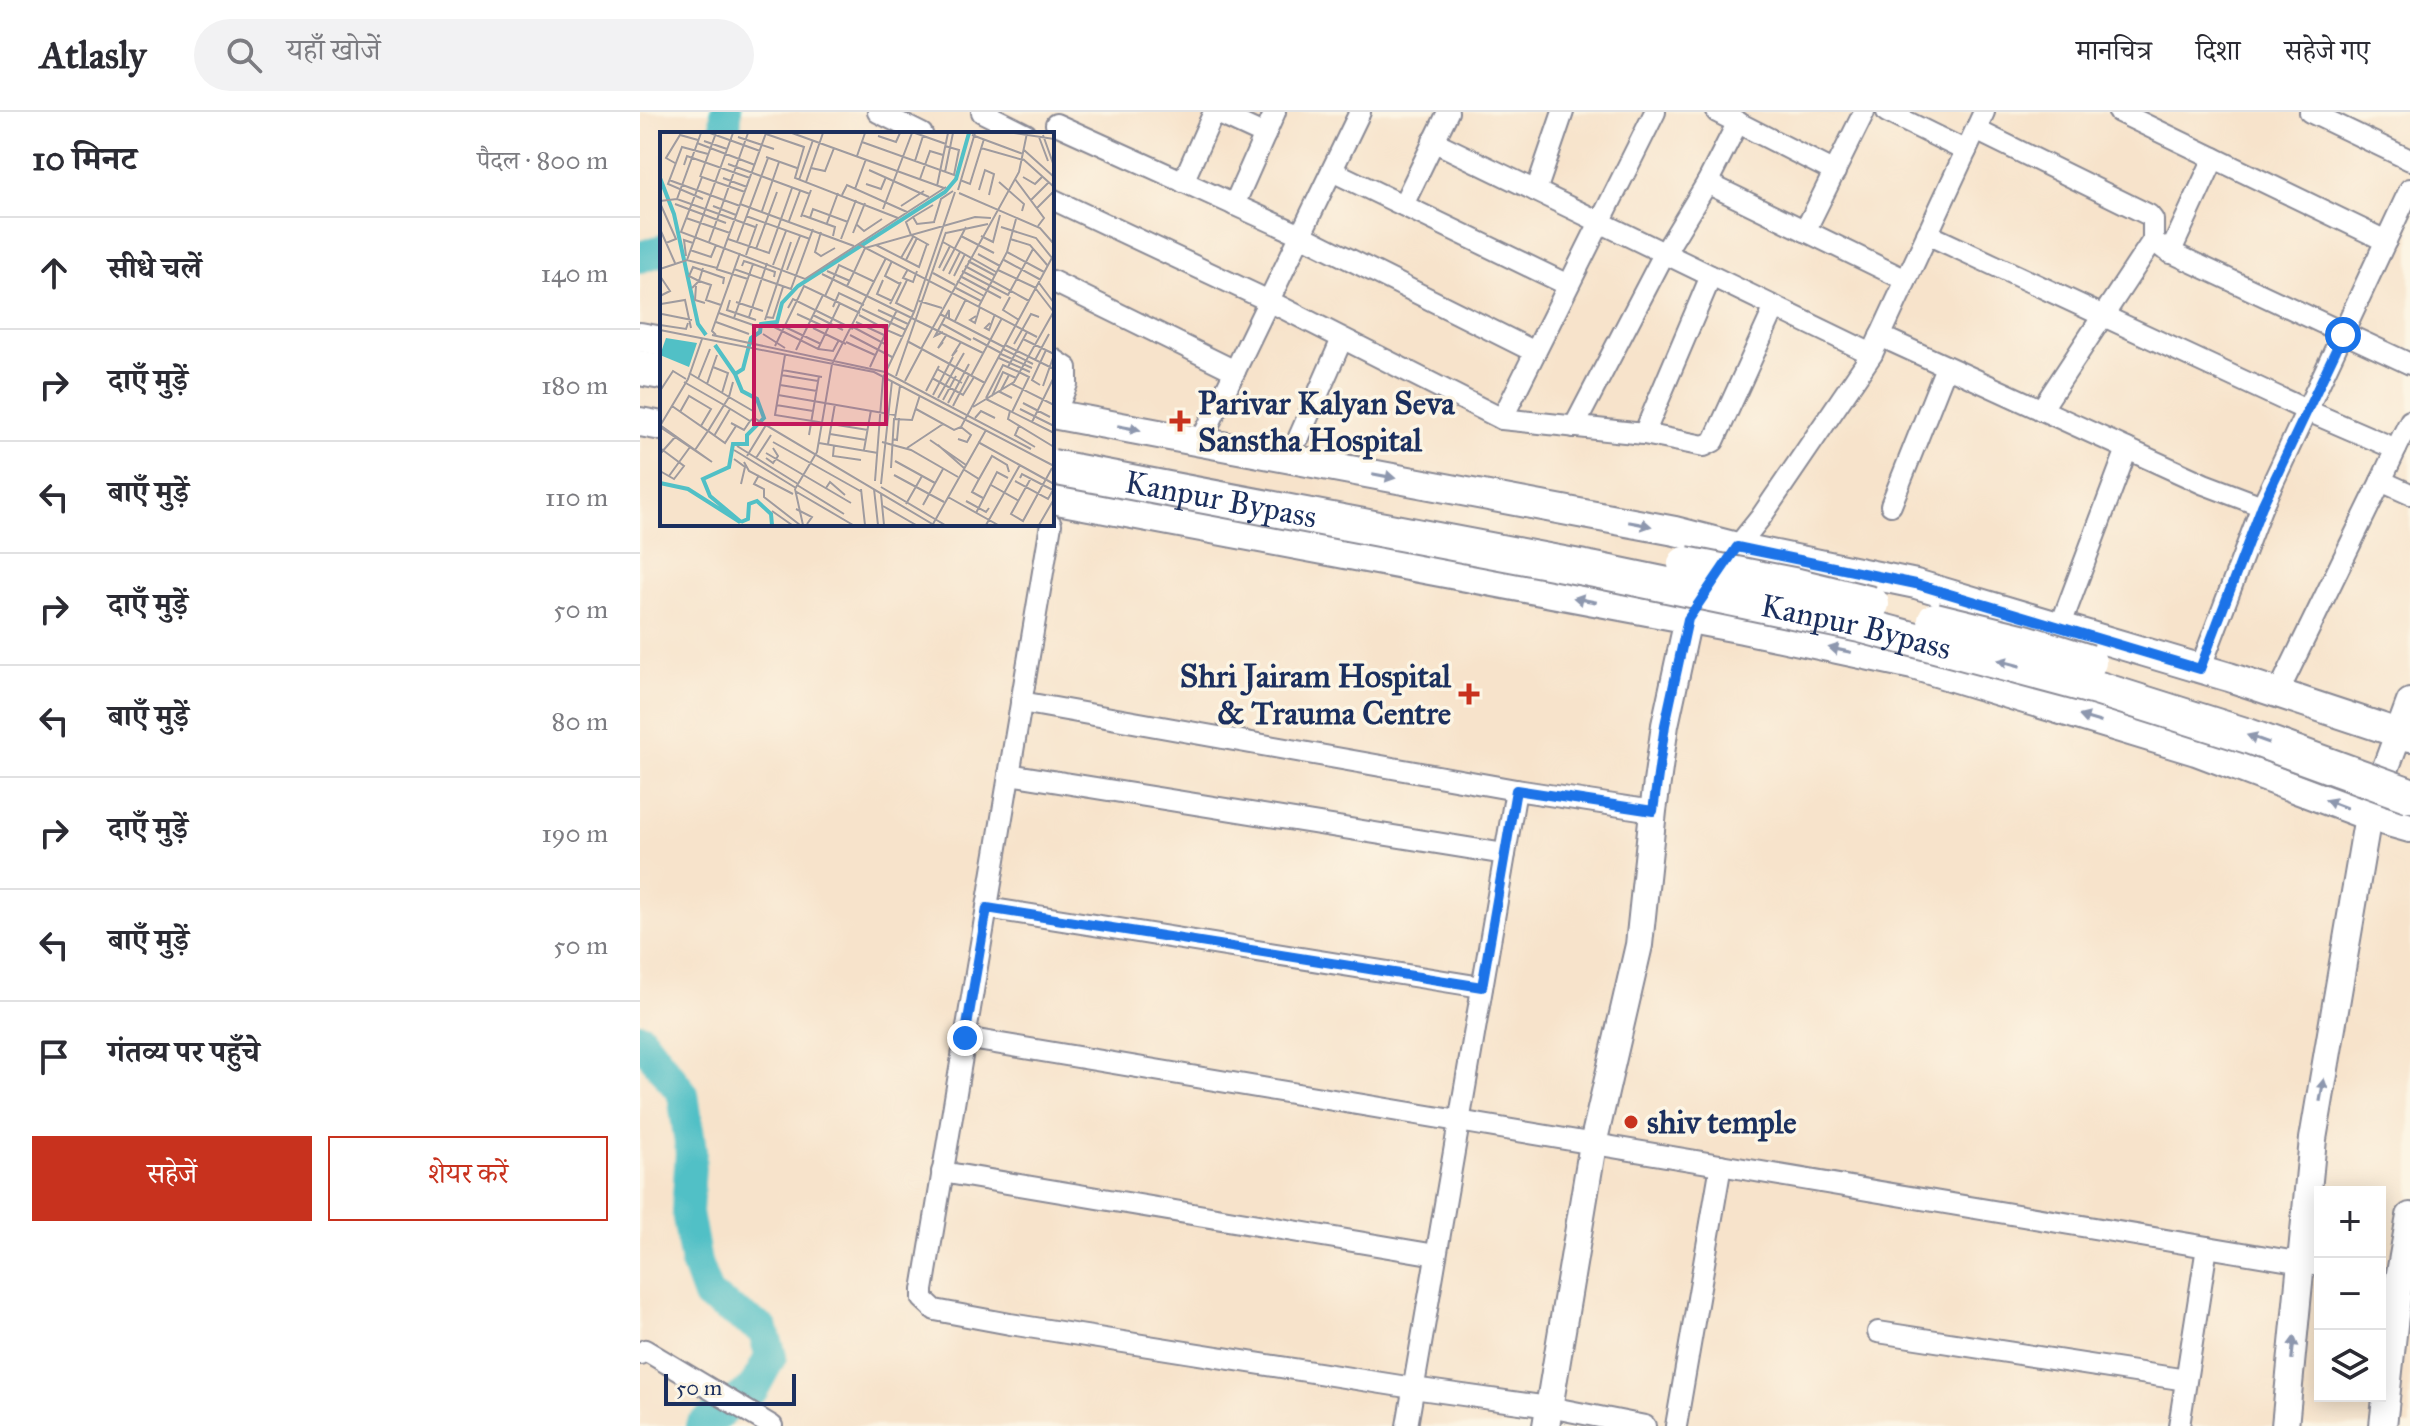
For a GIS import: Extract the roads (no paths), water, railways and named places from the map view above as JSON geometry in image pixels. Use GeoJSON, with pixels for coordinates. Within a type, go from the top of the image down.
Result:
{"type":"FeatureCollection","features":[{"type":"Feature","properties":{"kind":"highway"},"geometry":{"type":"LineString","coordinates":[[640,368],[660,372]]}},
{"type":"Feature","properties":{"kind":"highway"},"geometry":{"type":"LineString","coordinates":[[640,389],[660,393]]}},
{"type":"Feature","properties":{"kind":"highway","name":"Kanpur Bypass"},"geometry":{"type":"LineString","coordinates":[[1054,424],[1798,586],[2025,642],[2257,714],[2410,771]]}},
{"type":"Feature","properties":{"kind":"highway","name":"Kanpur Bypass"},"geometry":{"type":"LineString","coordinates":[[1054,502],[1595,570],[1860,625],[2096,688],[2248,736],[2410,795]]}},
{"type":"Feature","properties":{"kind":"main road"},"geometry":{"type":"LineString","coordinates":[[640,337],[660,341]]}},
{"type":"Feature","properties":{"kind":"main road"},"geometry":{"type":"LineString","coordinates":[[640,422],[660,426]]}},
{"type":"Feature","properties":{"kind":"main road"},"geometry":{"type":"LineString","coordinates":[[1054,424],[1201,441],[1675,531],[1916,584],[2278,693],[2404,735]]}},
{"type":"Feature","properties":{"kind":"main road"},"geometry":{"type":"LineString","coordinates":[[1054,502],[1688,619],[1913,665],[2196,751],[2368,816],[2410,828]]}},
{"type":"Feature","properties":{"kind":"street"},"geometry":{"type":"LineString","coordinates":[[878,112],[918,132]]}},
{"type":"Feature","properties":{"kind":"street"},"geometry":{"type":"LineString","coordinates":[[982,112],[1022,132]]}},
{"type":"Feature","properties":{"kind":"street"},"geometry":{"type":"LineString","coordinates":[[1183,182],[1214,112],[1265,135]]}},
{"type":"Feature","properties":{"kind":"street"},"geometry":{"type":"LineString","coordinates":[[1234,205],[1275,112]]}},
{"type":"Feature","properties":{"kind":"street"},"geometry":{"type":"LineString","coordinates":[[1201,441],[1360,112]]}},
{"type":"Feature","properties":{"kind":"street"},"geometry":{"type":"LineString","coordinates":[[1403,205],[1448,112]]}},
{"type":"Feature","properties":{"kind":"street"},"geometry":{"type":"LineString","coordinates":[[1536,191],[1563,112]]}},
{"type":"Feature","properties":{"kind":"street"},"geometry":{"type":"LineString","coordinates":[[1502,419],[1655,112]]}},
{"type":"Feature","properties":{"kind":"street"},"geometry":{"type":"LineString","coordinates":[[1717,112],[1835,172]]}},
{"type":"Feature","properties":{"kind":"street"},"geometry":{"type":"LineString","coordinates":[[1805,231],[1864,112]]}},
{"type":"Feature","properties":{"kind":"street"},"geometry":{"type":"LineString","coordinates":[[1887,112],[1966,151]]}},
{"type":"Feature","properties":{"kind":"street"},"geometry":{"type":"LineString","coordinates":[[2119,112],[2386,241]]}},
{"type":"Feature","properties":{"kind":"street"},"geometry":{"type":"LineString","coordinates":[[2310,112],[2410,160]]}},
{"type":"Feature","properties":{"kind":"street"},"geometry":{"type":"LineString","coordinates":[[1548,1416],[1593,1144],[1639,945],[1665,725],[1688,619],[1761,517],[1876,345],[1980,121],[2153,220],[2153,240],[2041,410]]}},
{"type":"Feature","properties":{"kind":"street"},"geometry":{"type":"LineString","coordinates":[[1574,427],[1664,254],[1707,183],[1738,122]]}},
{"type":"Feature","properties":{"kind":"street"},"geometry":{"type":"LineString","coordinates":[[1056,123],[1301,235],[1535,352]]}},
{"type":"Feature","properties":{"kind":"street"},"geometry":{"type":"LineString","coordinates":[[1433,141],[1775,307],[1876,345],[1946,367],[2204,484],[2262,506]]}},
{"type":"Feature","properties":{"kind":"street"},"geometry":{"type":"LineString","coordinates":[[2170,253],[2214,158]]}},
{"type":"Feature","properties":{"kind":"street"},"geometry":{"type":"LineString","coordinates":[[1332,171],[1568,285]]}},
{"type":"Feature","properties":{"kind":"street"},"geometry":{"type":"LineString","coordinates":[[1707,183],[1906,280]]}},
{"type":"Feature","properties":{"kind":"street"},"geometry":{"type":"LineString","coordinates":[[2200,669],[2262,506],[2410,189]]}},
{"type":"Feature","properties":{"kind":"street"},"geometry":{"type":"LineString","coordinates":[[1054,200],[1269,301],[1502,419],[1644,434],[1704,446],[1714,441],[1775,307]]}},
{"type":"Feature","properties":{"kind":"street"},"geometry":{"type":"LineString","coordinates":[[1927,234],[2396,449]]}},
{"type":"Feature","properties":{"kind":"street"},"geometry":{"type":"LineString","coordinates":[[2153,240],[2170,253],[2410,364]]}},
{"type":"Feature","properties":{"kind":"street"},"geometry":{"type":"LineString","coordinates":[[1644,434],[1711,276]]}},
{"type":"Feature","properties":{"kind":"street"},"geometry":{"type":"LineString","coordinates":[[1054,282],[1235,371]]}},
{"type":"Feature","properties":{"kind":"street"},"geometry":{"type":"LineString","coordinates":[[1299,437],[1342,339]]}},
{"type":"Feature","properties":{"kind":"street"},"geometry":{"type":"LineString","coordinates":[[1054,359],[1067,368],[1069,376],[1054,421]]}},
{"type":"Feature","properties":{"kind":"street"},"geometry":{"type":"LineString","coordinates":[[1891,505],[1946,367]]}},
{"type":"Feature","properties":{"kind":"street"},"geometry":{"type":"LineString","coordinates":[[2278,693],[2410,421]]}},
{"type":"Feature","properties":{"kind":"street"},"geometry":{"type":"LineString","coordinates":[[2060,627],[2127,449]]}},
{"type":"Feature","properties":{"kind":"street"},"geometry":{"type":"LineString","coordinates":[[2381,481],[2410,494]]}},
{"type":"Feature","properties":{"kind":"street"},"geometry":{"type":"LineString","coordinates":[[1049,526],[923,1299],[935,1310],[1413,1388],[1548,1416],[1645,1426]]}},
{"type":"Feature","properties":{"kind":"street"},"geometry":{"type":"LineString","coordinates":[[1021,702],[1516,790],[1653,811]]}},
{"type":"Feature","properties":{"kind":"street"},"geometry":{"type":"LineString","coordinates":[[2285,1426],[2311,1265],[2313,1139],[2368,816],[2404,735],[2410,702]]}},
{"type":"Feature","properties":{"kind":"street"},"geometry":{"type":"LineString","coordinates":[[1009,774],[1505,854]]}},
{"type":"Feature","properties":{"kind":"street"},"geometry":{"type":"LineString","coordinates":[[1407,1426],[1516,790]]}},
{"type":"Feature","properties":{"kind":"street"},"geometry":{"type":"LineString","coordinates":[[987,908],[1482,987]]}},
{"type":"Feature","properties":{"kind":"street"},"geometry":{"type":"LineString","coordinates":[[965,1038],[2311,1265]]}},
{"type":"Feature","properties":{"kind":"street"},"geometry":{"type":"LineString","coordinates":[[1676,1426],[1721,1165]]}},
{"type":"Feature","properties":{"kind":"street"},"geometry":{"type":"LineString","coordinates":[[942,1172],[1436,1255]]}},
{"type":"Feature","properties":{"kind":"street"},"geometry":{"type":"LineString","coordinates":[[2383,1426],[2396,1279],[2410,1216]]}},
{"type":"Feature","properties":{"kind":"street"},"geometry":{"type":"LineString","coordinates":[[2179,1426],[2207,1247]]}},
{"type":"Feature","properties":{"kind":"street"},"geometry":{"type":"LineString","coordinates":[[1878,1332],[2186,1380]]}},
{"type":"Feature","properties":{"kind":"street"},"geometry":{"type":"LineString","coordinates":[[640,1354],[645,1350],[772,1426]]}},
{"type":"Feature","properties":{"kind":"waterway"},"geometry":{"type":"LineString","coordinates":[[725,132],[726,112]]}},
{"type":"Feature","properties":{"kind":"waterway"},"geometry":{"type":"LineString","coordinates":[[640,257],[660,251]]}},
{"type":"Feature","properties":{"kind":"waterway"},"geometry":{"type":"LineString","coordinates":[[640,1038],[683,1094],[691,1151],[687,1212],[696,1263],[708,1296],[763,1330],[771,1356],[753,1389],[701,1426]]}},
{"type":"Feature","properties":{"kind":"place","name":"Parivar Kalyan Seva Sanstha Hospital"},"geometry":{"type":"Point","coordinates":[1180,421]}},
{"type":"Feature","properties":{"kind":"place","name":"Shri Jairam Hospital & Trauma Centre"},"geometry":{"type":"Point","coordinates":[1469,694]}},
{"type":"Feature","properties":{"kind":"place","name":"shiv temple"},"geometry":{"type":"Point","coordinates":[1631,1122]}}]}
